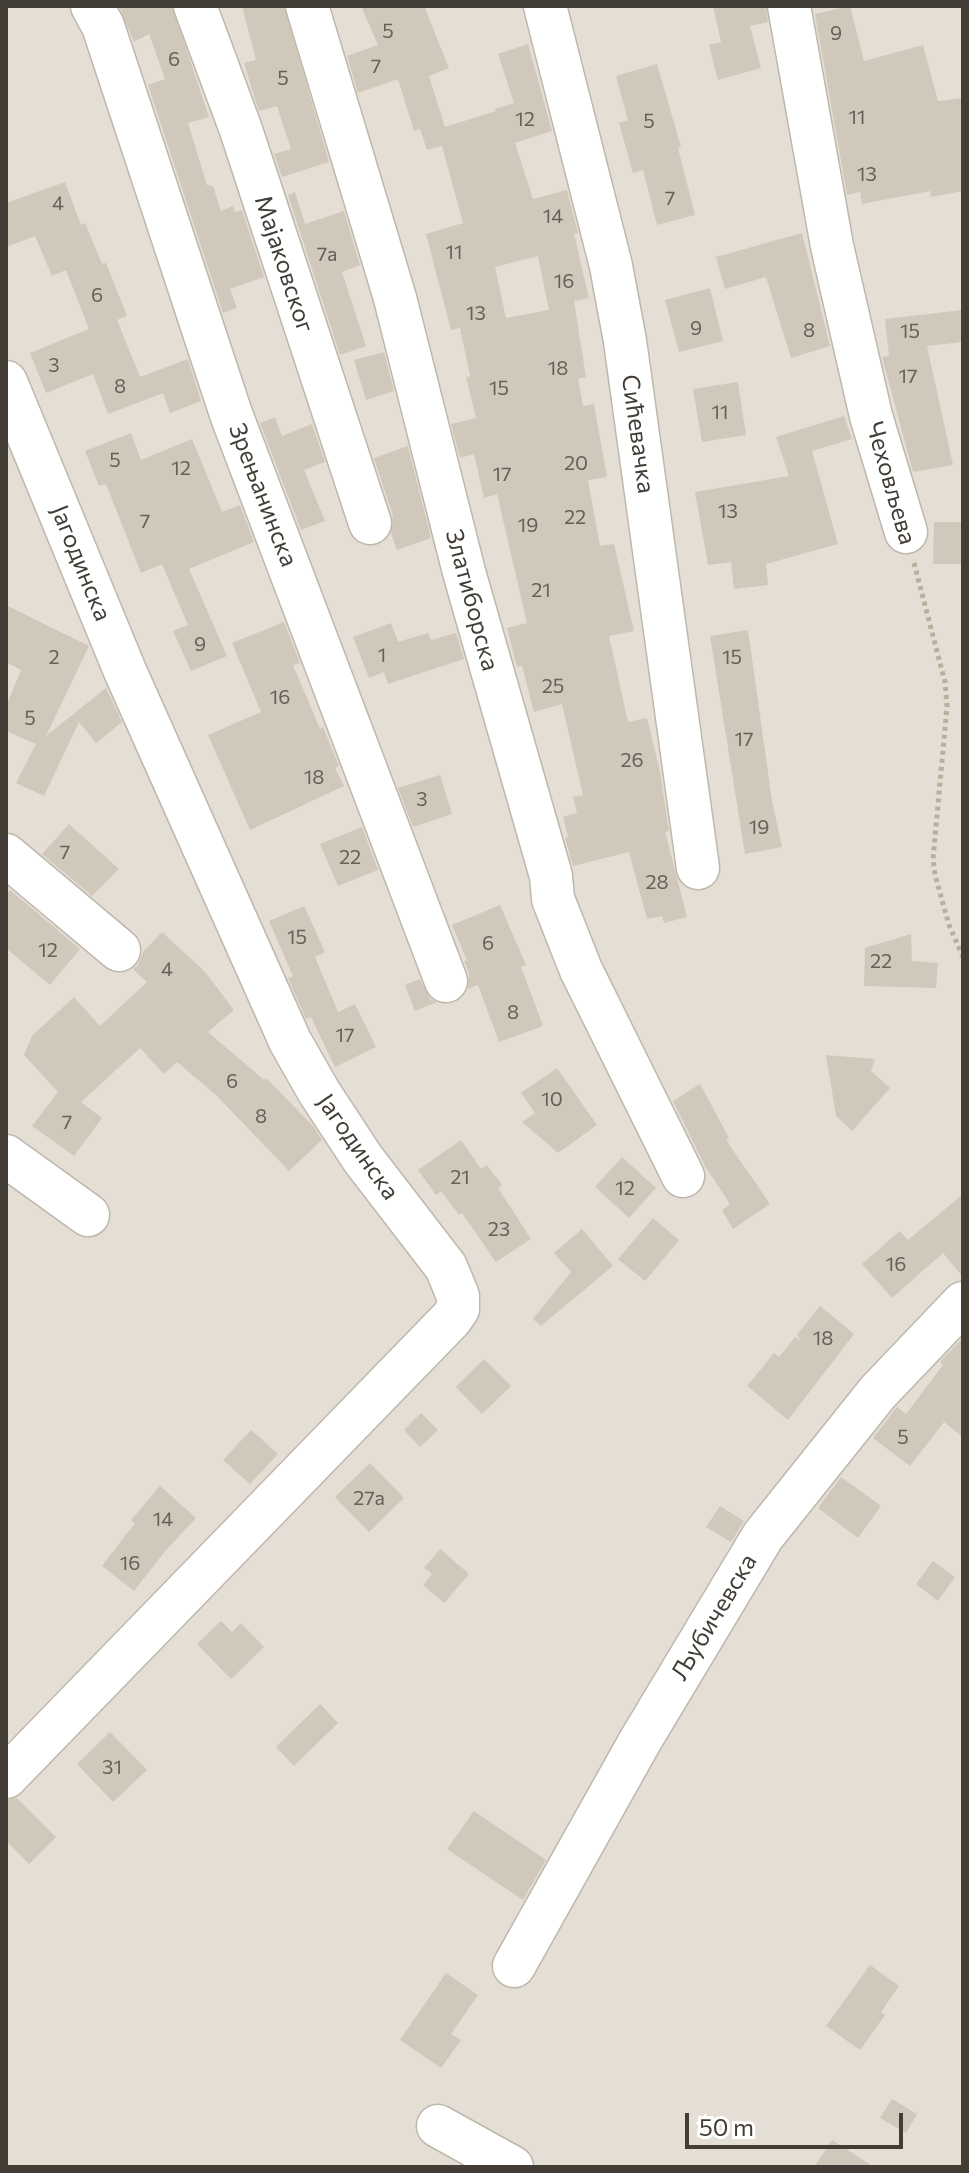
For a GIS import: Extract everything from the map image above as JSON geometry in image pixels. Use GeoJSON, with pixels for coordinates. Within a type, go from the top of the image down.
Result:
{"type":"FeatureCollection","features":[{"type":"Feature","properties":{"kind":"street","name":"Зрењанинска"},"geometry":{"type":"LineString","coordinates":[[92,6],[103,26],[231,414],[446,981]]}},
{"type":"Feature","properties":{"kind":"street","name":"Мајаковског"},"geometry":{"type":"LineString","coordinates":[[195,6],[241,130],[370,523]]}},
{"type":"Feature","properties":{"kind":"street","name":"Златиборска"},"geometry":{"type":"LineString","coordinates":[[307,6],[395,298],[464,572],[551,876],[553,899],[581,970],[683,1176]]}},
{"type":"Feature","properties":{"kind":"street","name":"Сићевачка"},"geometry":{"type":"LineString","coordinates":[[545,6],[611,266],[625,341],[698,868]]}},
{"type":"Feature","properties":{"kind":"street","name":"Чеховљева"},"geometry":{"type":"LineString","coordinates":[[789,6],[832,246],[871,416],[906,532]]}},
{"type":"Feature","properties":{"kind":"street","name":"Јагодинска"},"geometry":{"type":"LineString","coordinates":[[6,382],[125,671],[290,1041],[363,1159],[446,1267],[458,1296],[458,1309],[451,1319],[6,1777]]}},
{"type":"Feature","properties":{"kind":"street"},"geometry":{"type":"LineString","coordinates":[[6,855],[119,950]]}},
{"type":"Feature","properties":{"kind":"street"},"geometry":{"type":"LineString","coordinates":[[6,1156],[88,1215]]}},
{"type":"Feature","properties":{"kind":"street","name":"Љубичевска"},"geometry":{"type":"LineString","coordinates":[[514,1966],[640,1741],[763,1536],[878,1392],[963,1303]]}},
{"type":"Feature","properties":{"kind":"street"},"geometry":{"type":"LineString","coordinates":[[438,2126],[512,2167]]}},
{"type":"Feature","properties":{"kind":"path","name":"Чеховљева"},"geometry":{"type":"LineString","coordinates":[[906,532],[945,682],[947,729],[933,859],[949,925],[963,957]]}},
{"type":"Feature","properties":{"kind":"shaded area"},"geometry":{"type":"Polygon","coordinates":[[[6,6],[963,6],[963,2167],[6,2167],[6,6]]]}},
{"type":"Feature","properties":{"kind":"building"},"geometry":{"type":"Polygon","coordinates":[[[119,6],[172,6],[209,117],[188,123],[207,185],[213,186],[221,211],[233,206],[235,212],[242,210],[264,277],[230,289],[237,308],[223,313],[148,85],[165,79],[149,34],[134,42],[119,6]]]}},
{"type":"Feature","properties":{"kind":"building"},"geometry":{"type":"Polygon","coordinates":[[[242,6],[284,6],[329,162],[282,177],[274,154],[291,149],[277,106],[259,111],[244,63],[256,60],[242,6]]]}},
{"type":"Feature","properties":{"kind":"building"},"geometry":{"type":"Polygon","coordinates":[[[361,6],[424,6],[449,68],[429,76],[445,127],[514,103],[498,54],[528,44],[552,131],[515,143],[533,199],[567,190],[578,233],[574,234],[589,298],[574,301],[586,377],[578,379],[583,406],[594,404],[607,477],[588,480],[600,546],[614,544],[634,631],[609,636],[628,722],[647,718],[660,772],[669,831],[665,832],[687,917],[664,923],[662,916],[647,919],[629,852],[573,866],[563,817],[577,813],[573,797],[583,795],[562,704],[534,712],[522,666],[517,667],[507,628],[527,623],[497,494],[484,498],[474,454],[460,458],[451,424],[476,418],[466,377],[470,376],[460,328],[451,330],[426,234],[463,223],[442,146],[427,150],[420,129],[414,131],[398,79],[358,93],[347,56],[378,45],[361,6]],[[538,256],[495,267],[506,318],[549,310],[538,256]]]}},
{"type":"Feature","properties":{"kind":"building"},"geometry":{"type":"Polygon","coordinates":[[[713,6],[766,6],[768,22],[750,26],[761,68],[718,80],[709,45],[721,42],[713,6]]]}},
{"type":"Feature","properties":{"kind":"building"},"geometry":{"type":"Polygon","coordinates":[[[850,6],[864,61],[923,45],[938,101],[963,98],[963,191],[931,197],[930,191],[862,204],[860,192],[847,195],[815,14],[850,6]]]}},
{"type":"Feature","properties":{"kind":"building"},"geometry":{"type":"Polygon","coordinates":[[[657,64],[681,147],[678,148],[695,215],[657,225],[643,170],[633,173],[619,123],[628,120],[616,76],[657,64]]]}},
{"type":"Feature","properties":{"kind":"building"},"geometry":{"type":"Polygon","coordinates":[[[65,182],[81,225],[85,223],[102,264],[106,263],[127,316],[117,320],[140,377],[188,359],[201,401],[170,413],[163,393],[108,414],[93,374],[46,393],[30,353],[89,329],[66,270],[52,276],[35,236],[6,247],[6,203],[65,182]]]}},
{"type":"Feature","properties":{"kind":"building"},"geometry":{"type":"Polygon","coordinates":[[[295,192],[305,224],[344,211],[360,265],[342,272],[366,346],[340,355],[288,195],[295,192]]]}},
{"type":"Feature","properties":{"kind":"building"},"geometry":{"type":"Polygon","coordinates":[[[802,233],[830,346],[791,358],[766,277],[725,289],[716,257],[802,233]]]}},
{"type":"Feature","properties":{"kind":"building"},"geometry":{"type":"Polygon","coordinates":[[[710,288],[723,341],[679,352],[665,300],[710,288]]]}},
{"type":"Feature","properties":{"kind":"building"},"geometry":{"type":"Polygon","coordinates":[[[963,310],[963,342],[927,346],[953,465],[913,472],[882,357],[889,356],[885,319],[963,310]]]}},
{"type":"Feature","properties":{"kind":"building"},"geometry":{"type":"Polygon","coordinates":[[[384,352],[394,391],[366,400],[354,360],[384,352]]]}},
{"type":"Feature","properties":{"kind":"building"},"geometry":{"type":"Polygon","coordinates":[[[738,382],[746,435],[702,442],[693,389],[738,382]]]}},
{"type":"Feature","properties":{"kind":"building"},"geometry":{"type":"Polygon","coordinates":[[[844,416],[852,439],[812,451],[838,544],[766,564],[768,585],[734,589],[731,562],[708,565],[695,492],[789,476],[776,437],[844,416]]]}},
{"type":"Feature","properties":{"kind":"building"},"geometry":{"type":"Polygon","coordinates":[[[275,417],[282,436],[312,424],[325,462],[304,470],[325,521],[301,530],[260,423],[275,417]]]}},
{"type":"Feature","properties":{"kind":"building"},"geometry":{"type":"Polygon","coordinates":[[[131,433],[141,460],[192,439],[222,512],[240,505],[254,542],[189,569],[227,656],[191,671],[173,631],[188,625],[162,564],[141,573],[106,484],[99,486],[85,451],[131,433]]]}},
{"type":"Feature","properties":{"kind":"building"},"geometry":{"type":"Polygon","coordinates":[[[408,446],[431,538],[397,550],[391,533],[393,516],[374,458],[408,446]]]}},
{"type":"Feature","properties":{"kind":"building"},"geometry":{"type":"Polygon","coordinates":[[[934,522],[963,522],[963,564],[933,564],[934,522]]]}},
{"type":"Feature","properties":{"kind":"building"},"geometry":{"type":"Polygon","coordinates":[[[6,605],[89,646],[46,736],[106,688],[122,722],[96,743],[79,722],[44,796],[16,783],[36,744],[6,731],[6,706],[21,670],[6,662],[6,605]]]}},
{"type":"Feature","properties":{"kind":"building"},"geometry":{"type":"Polygon","coordinates":[[[284,622],[300,663],[293,665],[320,729],[323,727],[339,766],[335,768],[344,786],[250,830],[208,735],[261,712],[232,643],[284,622]]]}},
{"type":"Feature","properties":{"kind":"building"},"geometry":{"type":"Polygon","coordinates":[[[391,623],[398,642],[428,633],[431,640],[456,633],[464,659],[388,684],[384,672],[369,678],[353,637],[391,623]]]}},
{"type":"Feature","properties":{"kind":"building"},"geometry":{"type":"Polygon","coordinates":[[[748,630],[772,801],[782,847],[745,854],[710,636],[748,630]]]}},
{"type":"Feature","properties":{"kind":"building"},"geometry":{"type":"Polygon","coordinates":[[[440,775],[452,814],[413,827],[398,788],[440,775]]]}},
{"type":"Feature","properties":{"kind":"building"},"geometry":{"type":"Polygon","coordinates":[[[69,824],[119,869],[92,896],[42,854],[69,824]]]}},
{"type":"Feature","properties":{"kind":"building"},"geometry":{"type":"Polygon","coordinates":[[[362,827],[378,870],[338,886],[320,844],[362,827]]]}},
{"type":"Feature","properties":{"kind":"building"},"geometry":{"type":"Polygon","coordinates":[[[10,890],[80,949],[50,985],[6,948],[6,895],[10,890]]]}},
{"type":"Feature","properties":{"kind":"building"},"geometry":{"type":"Polygon","coordinates":[[[500,905],[526,965],[521,967],[543,1026],[499,1042],[478,985],[468,989],[469,973],[464,961],[467,960],[452,925],[500,905]]]}},
{"type":"Feature","properties":{"kind":"building"},"geometry":{"type":"Polygon","coordinates":[[[304,906],[325,952],[315,957],[338,1012],[355,1004],[376,1047],[335,1067],[311,1017],[306,1019],[288,978],[293,976],[269,921],[304,906]]]}},
{"type":"Feature","properties":{"kind":"building"},"geometry":{"type":"Polygon","coordinates":[[[162,932],[205,972],[234,1010],[208,1032],[264,1080],[266,1078],[313,1126],[322,1140],[289,1171],[216,1095],[177,1062],[164,1074],[140,1048],[81,1102],[102,1118],[74,1156],[32,1126],[58,1092],[24,1055],[32,1036],[74,997],[100,1026],[147,982],[133,969],[143,952],[162,932]]]}},
{"type":"Feature","properties":{"kind":"building"},"geometry":{"type":"Polygon","coordinates":[[[911,934],[912,961],[938,963],[936,988],[864,986],[865,948],[911,934]]]}},
{"type":"Feature","properties":{"kind":"building"},"geometry":{"type":"Polygon","coordinates":[[[420,979],[430,999],[437,1002],[415,1011],[405,985],[420,979]]]}},
{"type":"Feature","properties":{"kind":"building"},"geometry":{"type":"Polygon","coordinates":[[[826,1055],[875,1059],[871,1071],[890,1088],[852,1131],[836,1116],[826,1055]]]}},
{"type":"Feature","properties":{"kind":"building"},"geometry":{"type":"Polygon","coordinates":[[[557,1068],[597,1125],[558,1153],[522,1122],[535,1113],[521,1093],[557,1068]]]}},
{"type":"Feature","properties":{"kind":"building"},"geometry":{"type":"Polygon","coordinates":[[[700,1084],[729,1138],[726,1140],[770,1204],[733,1229],[722,1210],[730,1204],[705,1166],[673,1101],[700,1084]]]}},
{"type":"Feature","properties":{"kind":"building"},"geometry":{"type":"Polygon","coordinates":[[[461,1140],[481,1169],[487,1165],[502,1185],[498,1188],[531,1239],[496,1262],[462,1213],[459,1215],[441,1191],[436,1195],[418,1170],[461,1140]]]}},
{"type":"Feature","properties":{"kind":"building"},"geometry":{"type":"Polygon","coordinates":[[[622,1157],[656,1188],[629,1218],[595,1187],[622,1157]]]}},
{"type":"Feature","properties":{"kind":"building"},"geometry":{"type":"Polygon","coordinates":[[[963,1194],[963,1277],[943,1253],[892,1298],[862,1264],[900,1231],[908,1240],[963,1194]]]}},
{"type":"Feature","properties":{"kind":"building"},"geometry":{"type":"Polygon","coordinates":[[[653,1218],[679,1240],[645,1281],[618,1259],[653,1218]]]}},
{"type":"Feature","properties":{"kind":"building"},"geometry":{"type":"Polygon","coordinates":[[[582,1229],[613,1266],[541,1326],[533,1319],[571,1272],[554,1253],[582,1229]]]}},
{"type":"Feature","properties":{"kind":"building"},"geometry":{"type":"Polygon","coordinates":[[[820,1306],[854,1334],[788,1420],[747,1386],[774,1353],[779,1357],[795,1337],[801,1341],[797,1335],[820,1306]]]}},
{"type":"Feature","properties":{"kind":"building"},"geometry":{"type":"Polygon","coordinates":[[[963,1338],[963,1437],[944,1422],[910,1466],[873,1438],[897,1407],[906,1414],[943,1365],[940,1362],[963,1338]]]}},
{"type":"Feature","properties":{"kind":"building"},"geometry":{"type":"Polygon","coordinates":[[[484,1359],[511,1386],[482,1414],[456,1387],[484,1359]]]}},
{"type":"Feature","properties":{"kind":"building"},"geometry":{"type":"Polygon","coordinates":[[[421,1413],[438,1430],[420,1447],[404,1430],[421,1413]]]}},
{"type":"Feature","properties":{"kind":"building"},"geometry":{"type":"Polygon","coordinates":[[[251,1430],[278,1454],[250,1484],[223,1460],[251,1430]]]}},
{"type":"Feature","properties":{"kind":"building"},"geometry":{"type":"Polygon","coordinates":[[[370,1463],[404,1498],[369,1532],[335,1497],[370,1463]]]}},
{"type":"Feature","properties":{"kind":"building"},"geometry":{"type":"Polygon","coordinates":[[[841,1477],[881,1506],[858,1538],[818,1508],[841,1477]]]}},
{"type":"Feature","properties":{"kind":"building"},"geometry":{"type":"Polygon","coordinates":[[[160,1486],[196,1518],[134,1591],[102,1566],[135,1523],[131,1520],[160,1486]]]}},
{"type":"Feature","properties":{"kind":"building"},"geometry":{"type":"Polygon","coordinates":[[[720,1506],[744,1521],[731,1542],[706,1527],[720,1506]]]}},
{"type":"Feature","properties":{"kind":"building"},"geometry":{"type":"Polygon","coordinates":[[[440,1549],[469,1574],[444,1603],[423,1585],[432,1574],[424,1568],[440,1549]]]}},
{"type":"Feature","properties":{"kind":"building"},"geometry":{"type":"Polygon","coordinates":[[[933,1561],[955,1577],[938,1601],[916,1584],[933,1561]]]}},
{"type":"Feature","properties":{"kind":"building"},"geometry":{"type":"Polygon","coordinates":[[[221,1621],[232,1632],[241,1623],[264,1647],[231,1679],[197,1644],[221,1621]]]}},
{"type":"Feature","properties":{"kind":"building"},"geometry":{"type":"Polygon","coordinates":[[[320,1704],[338,1723],[294,1766],[276,1747],[320,1704]]]}},
{"type":"Feature","properties":{"kind":"building"},"geometry":{"type":"Polygon","coordinates":[[[110,1732],[147,1770],[113,1802],[77,1764],[110,1732]]]}},
{"type":"Feature","properties":{"kind":"building"},"geometry":{"type":"Polygon","coordinates":[[[17,1798],[56,1837],[29,1864],[6,1841],[6,1800],[17,1798]]]}},
{"type":"Feature","properties":{"kind":"building"},"geometry":{"type":"Polygon","coordinates":[[[474,1811],[546,1860],[523,1900],[447,1849],[474,1811]]]}},
{"type":"Feature","properties":{"kind":"building"},"geometry":{"type":"Polygon","coordinates":[[[870,1965],[899,1986],[881,2012],[885,2015],[860,2050],[826,2026],[870,1965]]]}},
{"type":"Feature","properties":{"kind":"building"},"geometry":{"type":"Polygon","coordinates":[[[446,1973],[478,1995],[451,2034],[461,2040],[441,2068],[400,2040],[446,1973]]]}},
{"type":"Feature","properties":{"kind":"building"},"geometry":{"type":"Polygon","coordinates":[[[892,2099],[917,2114],[906,2133],[880,2118],[892,2099]]]}},
{"type":"Feature","properties":{"kind":"building"},"geometry":{"type":"Polygon","coordinates":[[[832,2140],[874,2167],[814,2167],[832,2140]]]}}]}
